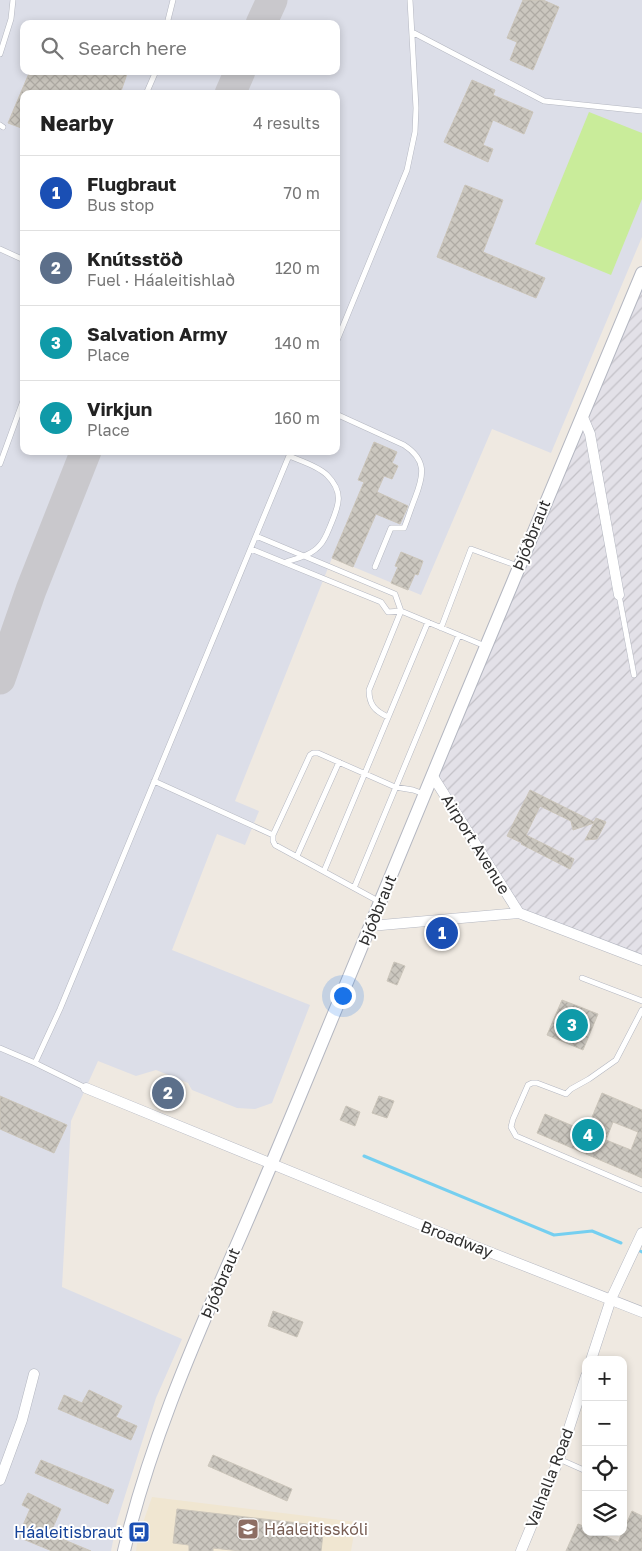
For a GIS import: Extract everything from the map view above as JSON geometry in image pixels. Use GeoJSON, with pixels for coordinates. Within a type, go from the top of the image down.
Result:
{"type":"FeatureCollection","features":[{"type":"Feature","properties":{"kind":"street","name":"Þjóðbraut"},"geometry":{"type":"LineString","coordinates":[[124,1551],[154,1450],[208,1310],[272,1164],[518,567],[642,272]]}},
{"type":"Feature","properties":{"kind":"street"},"geometry":{"type":"LineString","coordinates":[[582,415],[590,434],[619,595]]}},
{"type":"Feature","properties":{"kind":"street","name":"Airport Avenue"},"geometry":{"type":"LineString","coordinates":[[432,775],[519,913]]}},
{"type":"Feature","properties":{"kind":"street","name":"Airport Avenue"},"geometry":{"type":"LineString","coordinates":[[370,926],[519,913],[642,960]]}},
{"type":"Feature","properties":{"kind":"street","name":"Broadway"},"geometry":{"type":"LineString","coordinates":[[86,1088],[440,1233],[642,1312]]}},
{"type":"Feature","properties":{"kind":"street"},"geometry":{"type":"LineString","coordinates":[[592,1356],[611,1299],[642,1233]]}},
{"type":"Feature","properties":{"kind":"street"},"geometry":{"type":"LineString","coordinates":[[0,1480],[22,1420],[34,1374]]}},
{"type":"Feature","properties":{"kind":"street","name":"Valhalla Road"},"geometry":{"type":"LineString","coordinates":[[524,1550],[582,1388]]}},
{"type":"Feature","properties":{"kind":"lane"},"geometry":{"type":"LineString","coordinates":[[0,54],[12,19],[13,0]]}},
{"type":"Feature","properties":{"kind":"lane"},"geometry":{"type":"LineString","coordinates":[[168,20],[173,0]]}},
{"type":"Feature","properties":{"kind":"lane"},"geometry":{"type":"LineString","coordinates":[[340,332],[407,170],[412,152],[416,108],[410,0]]}},
{"type":"Feature","properties":{"kind":"lane"},"geometry":{"type":"LineString","coordinates":[[412,32],[544,101],[642,111]]}},
{"type":"Feature","properties":{"kind":"lane"},"geometry":{"type":"LineString","coordinates":[[148,90],[154,75]]}},
{"type":"Feature","properties":{"kind":"lane"},"geometry":{"type":"LineString","coordinates":[[0,249],[20,258]]}},
{"type":"Feature","properties":{"kind":"lane"},"geometry":{"type":"LineString","coordinates":[[0,464],[20,409]]}},
{"type":"Feature","properties":{"kind":"lane"},"geometry":{"type":"LineString","coordinates":[[340,416],[404,445],[418,457],[422,464],[422,481],[404,528],[391,528],[375,567]]}},
{"type":"Feature","properties":{"kind":"lane"},"geometry":{"type":"LineString","coordinates":[[35,1063],[60,1008],[290,455]]}},
{"type":"Feature","properties":{"kind":"lane"},"geometry":{"type":"LineString","coordinates":[[286,563],[304,556],[320,546],[338,506],[336,487],[325,473],[292,455]]}},
{"type":"Feature","properties":{"kind":"lane"},"geometry":{"type":"LineString","coordinates":[[256,536],[395,594],[401,611],[369,690],[371,705],[375,710],[388,717]]}},
{"type":"Feature","properties":{"kind":"lane"},"geometry":{"type":"LineString","coordinates":[[251,549],[381,602],[388,612],[401,611],[486,646]]}},
{"type":"Feature","properties":{"kind":"lane"},"geometry":{"type":"LineString","coordinates":[[441,628],[471,549],[518,567]]}},
{"type":"Feature","properties":{"kind":"lane"},"geometry":{"type":"LineString","coordinates":[[619,595],[634,675]]}},
{"type":"Feature","properties":{"kind":"lane"},"geometry":{"type":"LineString","coordinates":[[324,871],[428,622]]}},
{"type":"Feature","properties":{"kind":"lane"},"geometry":{"type":"LineString","coordinates":[[354,888],[459,635]]}},
{"type":"Feature","properties":{"kind":"lane"},"geometry":{"type":"LineString","coordinates":[[380,902],[297,856],[275,846],[273,835],[310,755],[313,753],[318,753],[396,787],[413,790],[424,795]]}},
{"type":"Feature","properties":{"kind":"lane"},"geometry":{"type":"LineString","coordinates":[[297,856],[338,762]]}},
{"type":"Feature","properties":{"kind":"lane"},"geometry":{"type":"LineString","coordinates":[[154,781],[273,835]]}},
{"type":"Feature","properties":{"kind":"lane"},"geometry":{"type":"LineString","coordinates":[[582,978],[642,1001]]}},
{"type":"Feature","properties":{"kind":"lane"},"geometry":{"type":"LineString","coordinates":[[642,1010],[616,1060],[589,1079],[570,1089],[566,1094],[537,1083],[528,1085],[511,1128],[516,1136],[642,1190]]}},
{"type":"Feature","properties":{"kind":"lane"},"geometry":{"type":"LineString","coordinates":[[0,1048],[86,1088]]}},
{"type":"Feature","properties":{"kind":"lane"},"geometry":{"type":"LineString","coordinates":[[558,1459],[582,1469]]}},
{"type":"Feature","properties":{"kind":"shaded area"},"geometry":{"type":"Polygon","coordinates":[[[0,0],[642,0],[642,237],[551,453],[492,429],[421,595],[332,558],[235,801],[259,811],[245,845],[217,834],[172,950],[310,1005],[272,1103],[255,1109],[237,1108],[192,1090],[188,1083],[156,1070],[136,1076],[98,1061],[71,1121],[62,1287],[182,1339],[156,1398],[117,1521],[111,1551],[0,1551],[0,0]]]}},
{"type":"Feature","properties":{"kind":"shaded area"},"geometry":{"type":"Polygon","coordinates":[[[642,273],[642,960],[519,913],[432,775],[642,273]]]}},
{"type":"Feature","properties":{"kind":"shaded area","name":"Háaleitisskóli"},"geometry":{"type":"Polygon","coordinates":[[[152,1497],[356,1522],[351,1551],[136,1551],[138,1537],[152,1497]]]}},
{"type":"Feature","properties":{"kind":"green space"},"geometry":{"type":"Polygon","coordinates":[[[589,112],[642,133],[642,199],[611,275],[535,244],[589,112]]]}},
{"type":"Feature","properties":{"kind":"building"},"geometry":{"type":"Polygon","coordinates":[[[523,0],[543,0],[559,7],[533,70],[510,60],[517,42],[507,38],[523,0]]]}},
{"type":"Feature","properties":{"kind":"building"},"geometry":{"type":"Polygon","coordinates":[[[28,75],[127,75],[121,90],[22,90],[28,75]]]}},
{"type":"Feature","properties":{"kind":"building"},"geometry":{"type":"Polygon","coordinates":[[[472,80],[495,90],[493,95],[533,112],[524,134],[493,120],[483,145],[493,149],[488,162],[444,142],[472,80]]]}},
{"type":"Feature","properties":{"kind":"building"},"geometry":{"type":"Polygon","coordinates":[[[20,95],[20,128],[8,123],[20,95]]]}},
{"type":"Feature","properties":{"kind":"building"},"geometry":{"type":"Polygon","coordinates":[[[465,185],[503,200],[483,252],[545,278],[536,298],[437,257],[465,185]]]}},
{"type":"Feature","properties":{"kind":"building"},"geometry":{"type":"Polygon","coordinates":[[[374,442],[397,452],[392,463],[398,466],[392,479],[384,476],[377,492],[408,506],[400,524],[376,514],[353,567],[332,558],[364,482],[358,480],[374,442]]]}},
{"type":"Feature","properties":{"kind":"building"},"geometry":{"type":"Polygon","coordinates":[[[401,552],[423,561],[418,575],[415,574],[408,590],[391,583],[398,567],[395,566],[401,552]]]}},
{"type":"Feature","properties":{"kind":"building"},"geometry":{"type":"Polygon","coordinates":[[[530,790],[594,822],[596,818],[606,822],[597,839],[585,840],[594,823],[573,830],[571,821],[540,806],[526,835],[574,859],[570,869],[507,836],[530,790]]]}},
{"type":"Feature","properties":{"kind":"building"},"geometry":{"type":"Polygon","coordinates":[[[394,962],[405,966],[397,985],[387,981],[394,962]]]}},
{"type":"Feature","properties":{"kind":"building"},"geometry":{"type":"Polygon","coordinates":[[[562,1000],[598,1014],[583,1050],[547,1035],[562,1000]]]}},
{"type":"Feature","properties":{"kind":"building"},"geometry":{"type":"Polygon","coordinates":[[[602,1093],[642,1110],[642,1178],[537,1133],[545,1114],[580,1129],[584,1120],[590,1122],[602,1093]],[[613,1122],[606,1140],[631,1150],[638,1132],[613,1122]]]}},
{"type":"Feature","properties":{"kind":"building"},"geometry":{"type":"Polygon","coordinates":[[[0,1096],[67,1125],[54,1153],[0,1129],[0,1096]]]}},
{"type":"Feature","properties":{"kind":"building"},"geometry":{"type":"Polygon","coordinates":[[[379,1096],[394,1101],[387,1118],[372,1113],[379,1096]]]}},
{"type":"Feature","properties":{"kind":"building"},"geometry":{"type":"Polygon","coordinates":[[[346,1106],[360,1112],[355,1126],[340,1120],[346,1106]]]}},
{"type":"Feature","properties":{"kind":"building"},"geometry":{"type":"Polygon","coordinates":[[[273,1311],[303,1322],[297,1337],[268,1326],[273,1311]]]}},
{"type":"Feature","properties":{"kind":"building"},"geometry":{"type":"Polygon","coordinates":[[[89,1390],[122,1406],[116,1417],[137,1426],[131,1440],[58,1409],[64,1395],[82,1403],[89,1390]]]}},
{"type":"Feature","properties":{"kind":"building"},"geometry":{"type":"Polygon","coordinates":[[[213,1455],[292,1489],[287,1501],[208,1466],[213,1455]]]}},
{"type":"Feature","properties":{"kind":"building"},"geometry":{"type":"Polygon","coordinates":[[[41,1460],[114,1490],[108,1504],[35,1473],[41,1460]]]}},
{"type":"Feature","properties":{"kind":"building"},"geometry":{"type":"Polygon","coordinates":[[[28,1493],[61,1509],[50,1534],[91,1551],[52,1551],[18,1537],[30,1509],[22,1505],[28,1493]]]}},
{"type":"Feature","properties":{"kind":"building"},"geometry":{"type":"Polygon","coordinates":[[[177,1509],[324,1526],[321,1551],[240,1551],[213,1548],[213,1551],[189,1551],[189,1545],[173,1543],[177,1509]]]}},
{"type":"Feature","properties":{"kind":"building"},"geometry":{"type":"Polygon","coordinates":[[[632,1511],[642,1516],[642,1551],[566,1551],[578,1524],[582,1526],[582,1536],[605,1536],[618,1542],[621,1536],[627,1536],[627,1522],[632,1511]]]}},
{"type":"Feature","properties":{"kind":"waterway"},"geometry":{"type":"LineString","coordinates":[[364,1156],[554,1235],[592,1231],[621,1243]]}},
{"type":"Feature","properties":{"kind":"taxiway"},"geometry":{"type":"LineString","coordinates":[[263,20],[272,0]]}},
{"type":"Feature","properties":{"kind":"taxiway"},"geometry":{"type":"LineString","coordinates":[[232,90],[238,75]]}},
{"type":"Feature","properties":{"kind":"taxiway"},"geometry":{"type":"LineString","coordinates":[[0,679],[31,590],[84,455]]}},
{"type":"Feature","properties":{"kind":"place","name":"Flugbraut"},"geometry":{"type":"Point","coordinates":[442,933]}},
{"type":"Feature","properties":{"kind":"place","name":"Salvation Army"},"geometry":{"type":"Point","coordinates":[572,1025]}},
{"type":"Feature","properties":{"kind":"place","name":"Knútsstöð"},"geometry":{"type":"Point","coordinates":[168,1093]}},
{"type":"Feature","properties":{"kind":"place","name":"Virkjun"},"geometry":{"type":"Point","coordinates":[588,1135]}},
{"type":"Feature","properties":{"kind":"place","name":"Háaleitisskóli"},"geometry":{"type":"Point","coordinates":[248,1529]}},
{"type":"Feature","properties":{"kind":"place","name":"Háaleitisbraut"},"geometry":{"type":"Point","coordinates":[139,1532]}}]}
